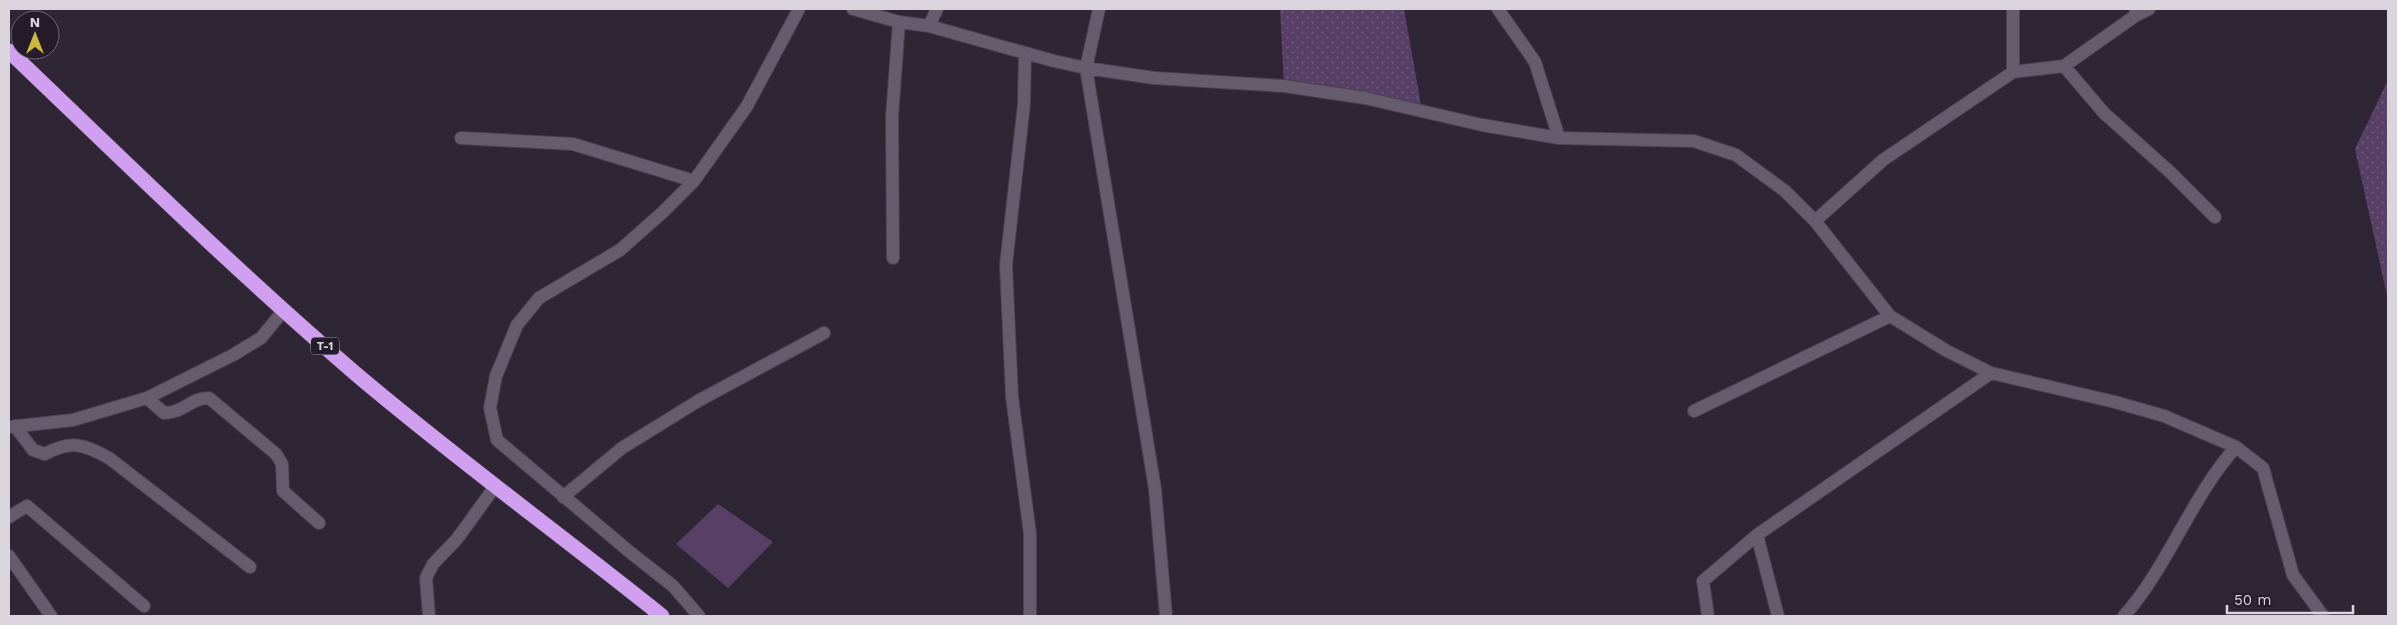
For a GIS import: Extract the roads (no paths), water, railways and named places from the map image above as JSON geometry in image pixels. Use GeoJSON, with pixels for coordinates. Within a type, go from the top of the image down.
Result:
{"type":"FeatureCollection","features":[{"type":"Feature","properties":{"kind":"highway","name":"T-1"},"geometry":{"type":"LineString","coordinates":[[9,52],[284,310],[356,374],[662,616]]}},
{"type":"Feature","properties":{"kind":"street"},"geometry":{"type":"LineString","coordinates":[[700,616],[674,586],[563,497],[529,465],[497,440],[490,408],[496,376],[516,325],[539,298],[620,250],[663,212],[694,181],[747,106],[799,9]]}},
{"type":"Feature","properties":{"kind":"street"},"geometry":{"type":"LineString","coordinates":[[853,9],[899,22],[929,26],[1086,68],[1154,78],[1275,85],[1347,95],[1482,124],[1560,138],[1694,141],[1736,155],[1785,191],[1815,221],[1890,316],[1947,351],[1991,373],[2123,404],[2164,416],[2236,447],[2263,468],[2293,575],[2323,616]]}},
{"type":"Feature","properties":{"kind":"street"},"geometry":{"type":"LineString","coordinates":[[929,26],[937,9]]}},
{"type":"Feature","properties":{"kind":"street"},"geometry":{"type":"LineString","coordinates":[[1099,9],[1086,68],[1155,489],[1166,616]]}},
{"type":"Feature","properties":{"kind":"street"},"geometry":{"type":"LineString","coordinates":[[1498,9],[1536,62],[1560,138]]}},
{"type":"Feature","properties":{"kind":"street"},"geometry":{"type":"LineString","coordinates":[[2013,9],[2013,72]]}},
{"type":"Feature","properties":{"kind":"street"},"geometry":{"type":"LineString","coordinates":[[1815,221],[1883,160],[2013,72],[2064,66],[2136,12],[2149,9]]}},
{"type":"Feature","properties":{"kind":"street"},"geometry":{"type":"LineString","coordinates":[[893,258],[892,117],[899,22]]}},
{"type":"Feature","properties":{"kind":"street"},"geometry":{"type":"LineString","coordinates":[[1025,53],[1024,104],[1006,265],[1012,397],[1030,534],[1030,616]]}},
{"type":"Feature","properties":{"kind":"street"},"geometry":{"type":"LineString","coordinates":[[2064,66],[2104,113],[2170,172],[2215,217]]}},
{"type":"Feature","properties":{"kind":"street"},"geometry":{"type":"LineString","coordinates":[[461,138],[573,144],[694,181]]}},
{"type":"Feature","properties":{"kind":"street"},"geometry":{"type":"LineString","coordinates":[[12,427],[73,420],[147,398],[233,356],[261,338],[284,310]]}},
{"type":"Feature","properties":{"kind":"street"},"geometry":{"type":"LineString","coordinates":[[1694,410],[1890,316]]}},
{"type":"Feature","properties":{"kind":"street"},"geometry":{"type":"LineString","coordinates":[[563,497],[622,448],[698,401],[824,333]]}},
{"type":"Feature","properties":{"kind":"street"},"geometry":{"type":"LineString","coordinates":[[1708,616],[1703,581],[1757,535],[1991,373]]}},
{"type":"Feature","properties":{"kind":"street"},"geometry":{"type":"LineString","coordinates":[[147,398],[164,413],[176,412],[199,398],[209,398],[276,454],[282,464],[284,491],[319,523]]}},
{"type":"Feature","properties":{"kind":"street"},"geometry":{"type":"LineString","coordinates":[[12,427],[33,450],[45,454],[58,447],[88,446],[109,458],[250,567]]}},
{"type":"Feature","properties":{"kind":"street"},"geometry":{"type":"LineString","coordinates":[[2124,616],[2162,562],[2221,464],[2236,447]]}},
{"type":"Feature","properties":{"kind":"street"},"geometry":{"type":"LineString","coordinates":[[429,616],[426,578],[434,564],[457,539],[496,486]]}},
{"type":"Feature","properties":{"kind":"street"},"geometry":{"type":"LineString","coordinates":[[9,518],[27,506],[144,606]]}},
{"type":"Feature","properties":{"kind":"street"},"geometry":{"type":"LineString","coordinates":[[1757,535],[1778,616]]}},
{"type":"Feature","properties":{"kind":"street"},"geometry":{"type":"LineString","coordinates":[[9,556],[51,616]]}}]}
